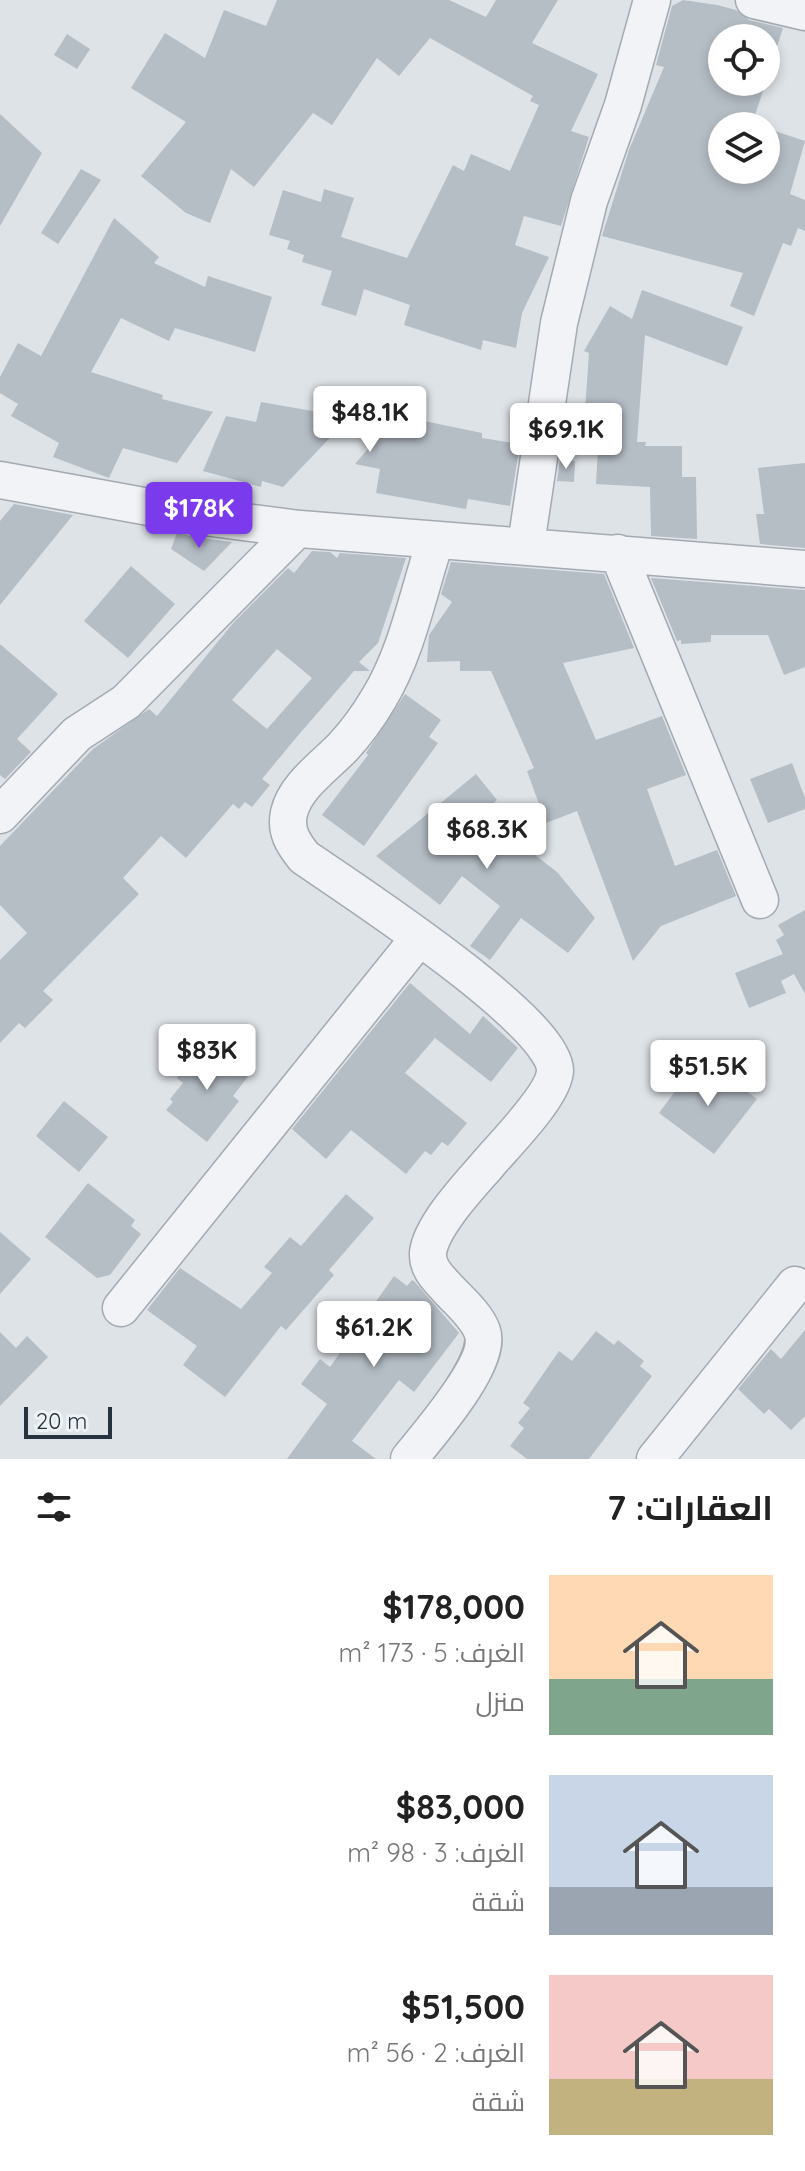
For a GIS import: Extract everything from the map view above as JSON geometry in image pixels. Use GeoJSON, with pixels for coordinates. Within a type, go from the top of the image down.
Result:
{"type":"FeatureCollection","features":[{"type":"Feature","properties":{"kind":"street"},"geometry":{"type":"LineString","coordinates":[[526,545],[559,323],[589,201],[623,105],[652,0]]}},
{"type":"Feature","properties":{"kind":"street"},"geometry":{"type":"LineString","coordinates":[[754,0],[805,12]]}},
{"type":"Feature","properties":{"kind":"street"},"geometry":{"type":"LineString","coordinates":[[0,512],[12,482],[204,517],[297,529],[805,569]]}},
{"type":"Feature","properties":{"kind":"street"},"geometry":{"type":"LineString","coordinates":[[0,815],[77,734],[126,702],[297,529]]}},
{"type":"Feature","properties":{"kind":"street"},"geometry":{"type":"LineString","coordinates":[[409,1459],[475,1368],[484,1341],[478,1323],[433,1273],[428,1253],[432,1240],[458,1200],[536,1106],[552,1082],[555,1068],[549,1051],[522,1019],[419,938],[304,857],[291,840],[288,826],[289,811],[298,794],[345,745],[381,695],[392,673],[435,542]]}},
{"type":"Feature","properties":{"kind":"street"},"geometry":{"type":"LineString","coordinates":[[618,553],[760,900]]}},
{"type":"Feature","properties":{"kind":"street"},"geometry":{"type":"LineString","coordinates":[[121,1308],[419,938]]}},
{"type":"Feature","properties":{"kind":"street"},"geometry":{"type":"LineString","coordinates":[[655,1459],[795,1285]]}},
{"type":"Feature","properties":{"kind":"building"},"geometry":{"type":"Polygon","coordinates":[[[277,0],[449,0],[486,17],[496,0],[558,0],[532,43],[598,74],[571,131],[589,137],[561,226],[524,216],[515,245],[549,257],[522,313],[516,348],[483,340],[481,350],[404,325],[410,305],[364,289],[356,316],[321,305],[332,271],[302,262],[304,255],[287,249],[290,241],[269,235],[283,190],[321,202],[324,189],[354,198],[341,237],[407,258],[453,165],[464,171],[471,154],[510,171],[539,105],[530,101],[533,96],[430,38],[399,76],[377,58],[332,125],[313,113],[254,187],[231,169],[210,223],[186,213],[141,176],[186,122],[131,88],[165,33],[205,58],[224,10],[266,26],[277,0]]]}},
{"type":"Feature","properties":{"kind":"building"},"geometry":{"type":"Polygon","coordinates":[[[683,0],[717,5],[736,10],[749,20],[766,24],[708,24],[708,96],[761,96],[756,112],[708,112],[708,184],[780,184],[780,133],[805,141],[790,194],[805,200],[805,231],[798,228],[791,246],[783,243],[754,316],[730,306],[743,273],[602,236],[629,150],[664,67],[656,65],[672,6],[683,0]]]}},
{"type":"Feature","properties":{"kind":"building"},"geometry":{"type":"Polygon","coordinates":[[[67,34],[90,49],[77,69],[54,55],[67,34]]]}},
{"type":"Feature","properties":{"kind":"building"},"geometry":{"type":"Polygon","coordinates":[[[0,114],[42,153],[0,226],[0,114]]]}},
{"type":"Feature","properties":{"kind":"building"},"geometry":{"type":"Polygon","coordinates":[[[81,169],[101,180],[58,244],[41,233],[81,169]]]}},
{"type":"Feature","properties":{"kind":"building"},"geometry":{"type":"Polygon","coordinates":[[[114,218],[159,257],[154,263],[205,287],[208,276],[272,297],[255,352],[175,328],[169,341],[121,318],[91,372],[163,395],[162,399],[213,412],[177,463],[123,448],[109,478],[53,457],[59,443],[11,416],[18,404],[0,393],[0,377],[18,343],[41,356],[114,218]]]}},
{"type":"Feature","properties":{"kind":"building"},"geometry":{"type":"Polygon","coordinates":[[[642,290],[743,327],[727,366],[645,335],[637,442],[646,442],[645,446],[682,446],[682,477],[696,477],[697,539],[651,536],[650,487],[596,484],[600,411],[585,410],[589,353],[584,351],[610,306],[632,319],[642,290]]]}},
{"type":"Feature","properties":{"kind":"building"},"geometry":{"type":"Polygon","coordinates":[[[261,402],[341,416],[329,406],[389,417],[390,414],[482,433],[482,438],[520,444],[510,506],[468,499],[466,509],[376,493],[380,469],[355,464],[372,444],[346,421],[283,487],[262,481],[261,487],[203,471],[226,416],[256,422],[261,402]]]}},
{"type":"Feature","properties":{"kind":"building"},"geometry":{"type":"Polygon","coordinates":[[[560,459],[575,461],[574,482],[557,481],[560,459]]]}},
{"type":"Feature","properties":{"kind":"building"},"geometry":{"type":"Polygon","coordinates":[[[805,463],[805,548],[760,544],[756,514],[764,514],[758,468],[805,463]]]}},
{"type":"Feature","properties":{"kind":"building"},"geometry":{"type":"Polygon","coordinates":[[[14,504],[73,515],[0,605],[0,521],[14,504]]]}},
{"type":"Feature","properties":{"kind":"building"},"geometry":{"type":"Polygon","coordinates":[[[177,533],[232,542],[204,571],[171,549],[177,533]]]}},
{"type":"Feature","properties":{"kind":"building"},"geometry":{"type":"Polygon","coordinates":[[[312,551],[330,552],[337,558],[340,553],[406,558],[378,643],[359,662],[370,671],[354,671],[295,739],[262,779],[270,785],[252,807],[245,802],[239,809],[233,804],[186,858],[161,836],[123,878],[139,894],[43,991],[53,1000],[25,1028],[19,1023],[0,1043],[0,960],[27,933],[0,905],[0,846],[93,749],[149,709],[157,716],[234,622],[288,568],[294,573],[312,551]],[[277,649],[232,700],[267,729],[312,678],[277,649]]]}},
{"type":"Feature","properties":{"kind":"building"},"geometry":{"type":"Polygon","coordinates":[[[451,562],[604,574],[634,648],[563,663],[596,740],[662,716],[686,775],[647,789],[675,866],[717,850],[736,896],[661,926],[633,961],[577,811],[546,823],[527,771],[534,768],[491,671],[460,671],[460,661],[427,662],[429,635],[452,602],[441,594],[451,562]]]}},
{"type":"Feature","properties":{"kind":"building"},"geometry":{"type":"Polygon","coordinates":[[[131,566],[175,604],[128,658],[84,621],[131,566]]]}},
{"type":"Feature","properties":{"kind":"building"},"geometry":{"type":"Polygon","coordinates":[[[651,578],[805,590],[805,667],[784,675],[768,635],[711,635],[711,642],[681,644],[681,640],[677,641],[651,578]]]}},
{"type":"Feature","properties":{"kind":"building"},"geometry":{"type":"Polygon","coordinates":[[[0,644],[58,694],[17,739],[31,752],[5,779],[0,775],[0,644]]]}},
{"type":"Feature","properties":{"kind":"building"},"geometry":{"type":"Polygon","coordinates":[[[405,694],[441,720],[429,737],[438,743],[364,846],[322,815],[368,755],[366,753],[405,694]]]}},
{"type":"Feature","properties":{"kind":"building"},"geometry":{"type":"Polygon","coordinates":[[[792,763],[805,798],[805,809],[768,823],[750,779],[792,763]]]}},
{"type":"Feature","properties":{"kind":"building"},"geometry":{"type":"Polygon","coordinates":[[[476,774],[497,800],[481,813],[557,872],[595,918],[568,953],[521,918],[490,960],[470,946],[500,906],[462,876],[440,905],[376,856],[476,774]]]}},
{"type":"Feature","properties":{"kind":"building"},"geometry":{"type":"Polygon","coordinates":[[[805,910],[805,994],[794,974],[781,981],[786,993],[749,1008],[735,973],[783,954],[776,940],[784,935],[778,925],[805,910]]]}},
{"type":"Feature","properties":{"kind":"building"},"geometry":{"type":"Polygon","coordinates":[[[410,983],[470,1034],[483,1016],[518,1048],[491,1082],[435,1038],[405,1073],[467,1123],[448,1146],[442,1142],[431,1155],[425,1151],[406,1174],[351,1130],[326,1159],[292,1129],[410,983]]]}},
{"type":"Feature","properties":{"kind":"building"},"geometry":{"type":"Polygon","coordinates":[[[213,1045],[250,1074],[233,1096],[239,1101],[207,1142],[166,1110],[173,1102],[170,1099],[183,1083],[177,1078],[199,1050],[205,1054],[213,1045]]]}},
{"type":"Feature","properties":{"kind":"building"},"geometry":{"type":"Polygon","coordinates":[[[706,1067],[721,1079],[725,1075],[757,1099],[714,1154],[659,1113],[679,1086],[682,1089],[694,1073],[698,1077],[706,1067]]]}},
{"type":"Feature","properties":{"kind":"building"},"geometry":{"type":"Polygon","coordinates":[[[64,1101],[108,1137],[79,1172],[36,1136],[64,1101]]]}},
{"type":"Feature","properties":{"kind":"building"},"geometry":{"type":"Polygon","coordinates":[[[88,1183],[135,1220],[131,1226],[141,1234],[110,1275],[97,1278],[45,1237],[88,1183]]]}},
{"type":"Feature","properties":{"kind":"building"},"geometry":{"type":"Polygon","coordinates":[[[346,1194],[374,1218],[329,1270],[334,1275],[286,1330],[281,1326],[225,1397],[183,1365],[197,1346],[147,1310],[180,1268],[241,1309],[272,1273],[264,1267],[290,1237],[301,1246],[346,1194]]]}},
{"type":"Feature","properties":{"kind":"building"},"geometry":{"type":"Polygon","coordinates":[[[0,1232],[31,1259],[0,1294],[0,1232]]]}},
{"type":"Feature","properties":{"kind":"building"},"geometry":{"type":"Polygon","coordinates":[[[394,1276],[407,1286],[412,1280],[415,1282],[459,1333],[414,1392],[399,1380],[352,1441],[376,1459],[287,1459],[327,1404],[301,1384],[320,1359],[330,1367],[394,1276]]]}},
{"type":"Feature","properties":{"kind":"building"},"geometry":{"type":"Polygon","coordinates":[[[805,1330],[805,1416],[791,1430],[769,1409],[764,1414],[738,1389],[771,1349],[781,1359],[805,1330]]]}},
{"type":"Feature","properties":{"kind":"building"},"geometry":{"type":"Polygon","coordinates":[[[596,1331],[614,1345],[618,1340],[644,1361],[640,1366],[652,1376],[589,1459],[527,1459],[510,1446],[524,1428],[518,1423],[530,1408],[523,1403],[559,1351],[572,1361],[596,1331]]]}},
{"type":"Feature","properties":{"kind":"building"},"geometry":{"type":"Polygon","coordinates":[[[0,1332],[16,1348],[27,1336],[48,1357],[0,1406],[0,1332]]]}}]}
